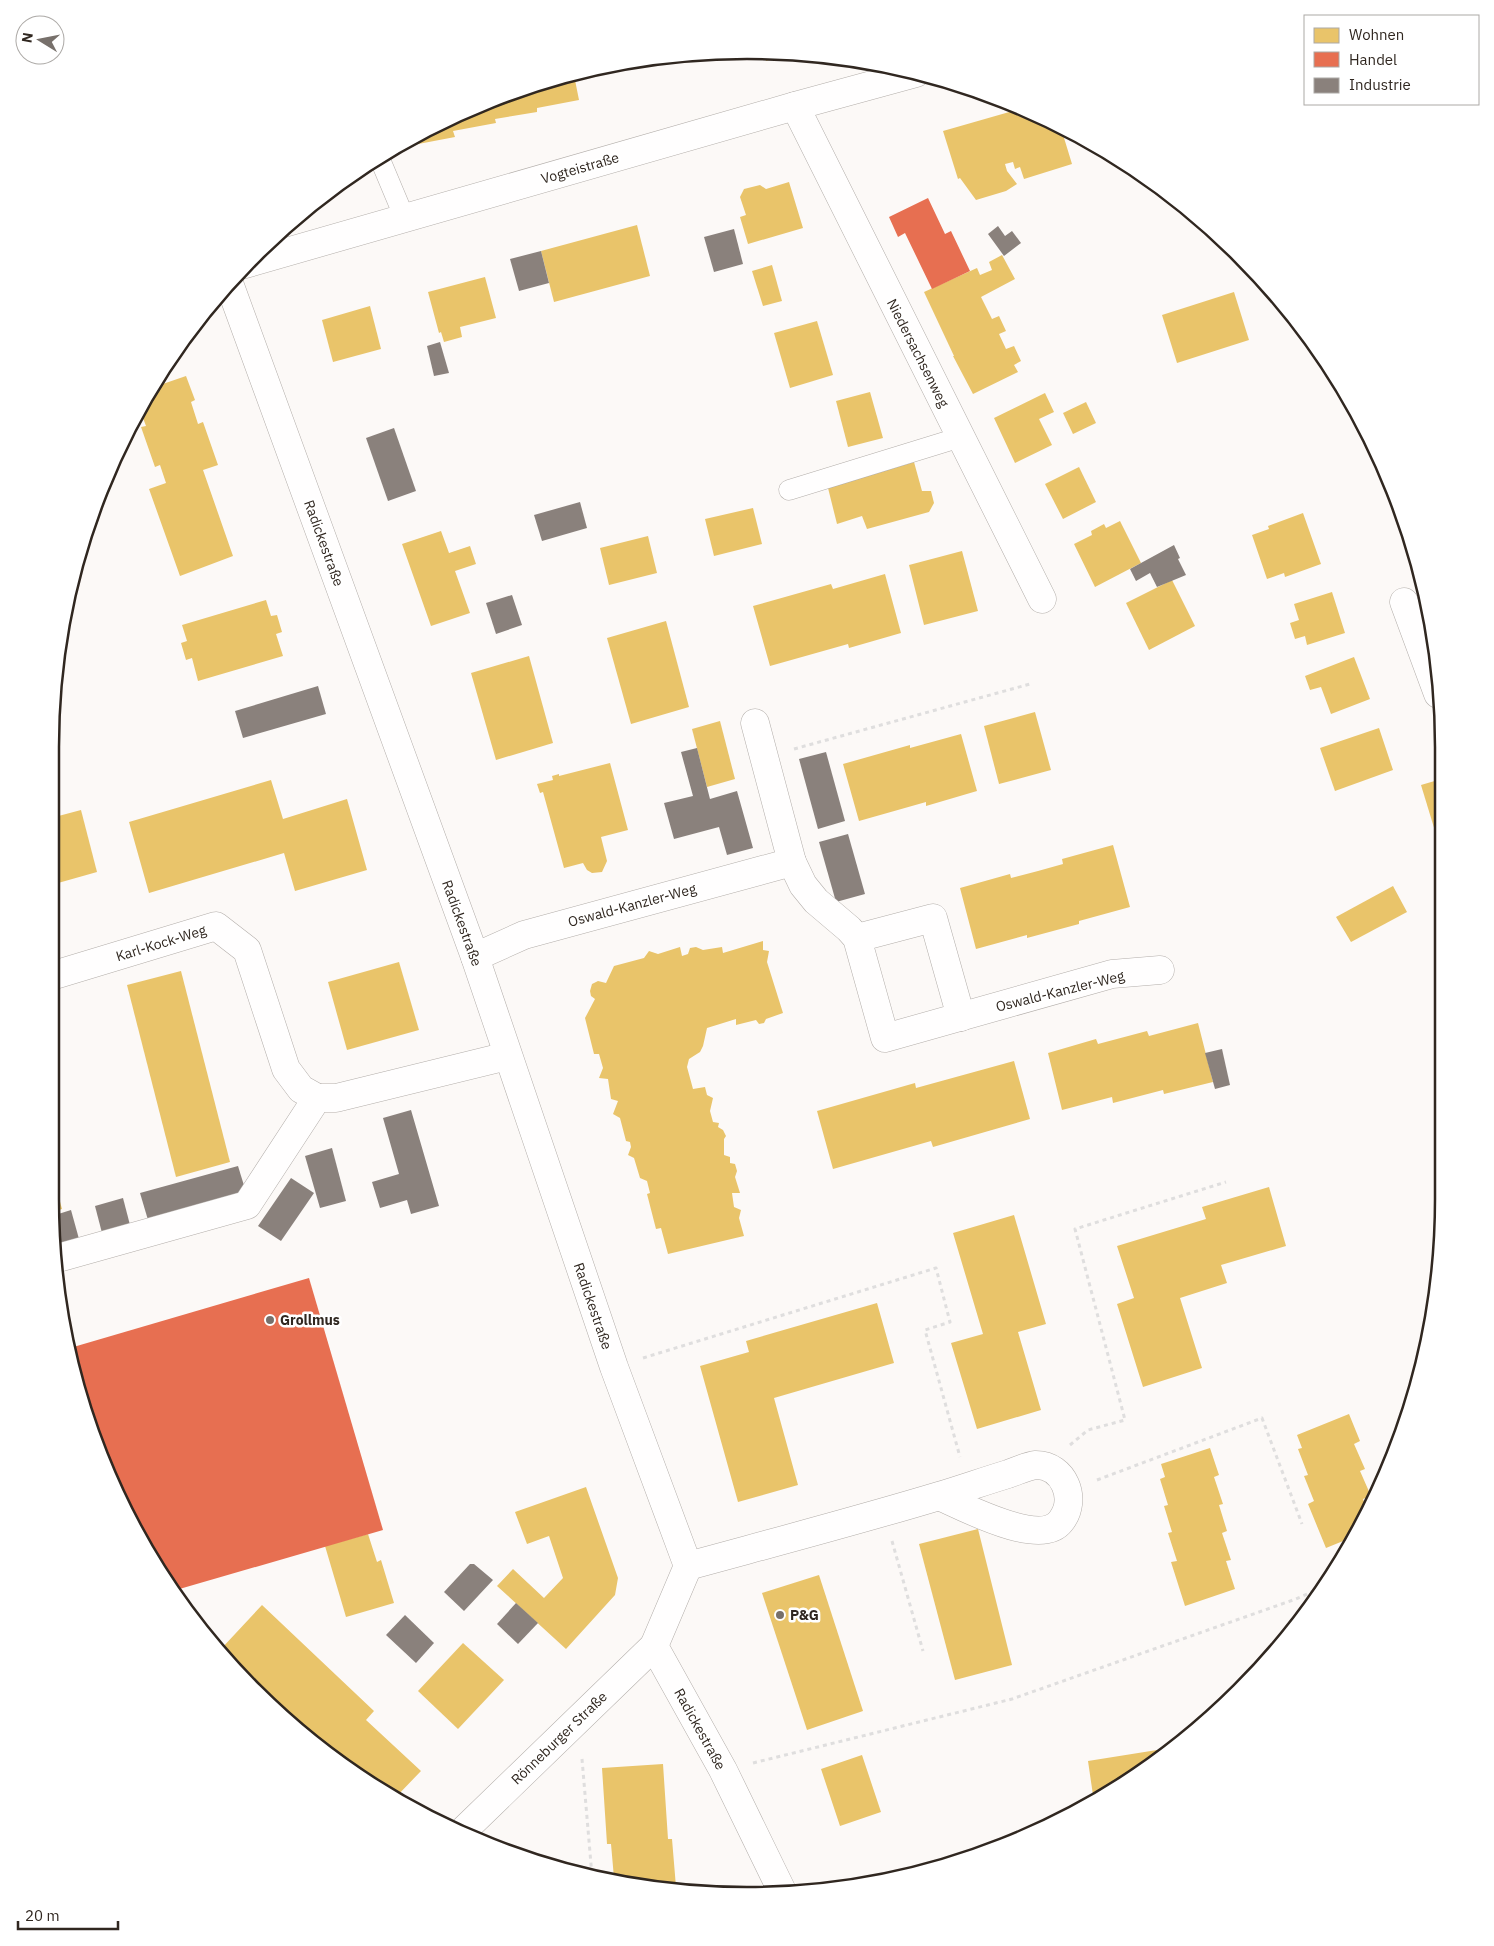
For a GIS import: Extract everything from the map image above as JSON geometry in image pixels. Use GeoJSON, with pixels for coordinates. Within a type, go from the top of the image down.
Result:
{"type":"FeatureCollection","features":[{"type":"Feature","properties":{"kind":"street","name":"Vogteistraße"},"geometry":{"type":"LineString","coordinates":[[260,260],[794,106],[902,77]]}},
{"type":"Feature","properties":{"kind":"street","name":"Niedersachsenweg"},"geometry":{"type":"LineString","coordinates":[[794,106],[1042,599]]}},
{"type":"Feature","properties":{"kind":"street","name":"Radickestraße"},"geometry":{"type":"LineString","coordinates":[[232,291],[475,957],[614,1367],[688,1566]]}},
{"type":"Feature","properties":{"kind":"street"},"geometry":{"type":"LineString","coordinates":[[1404,602],[1431,675]]}},
{"type":"Feature","properties":{"kind":"street","name":"Oswald-Kanzler-Weg"},"geometry":{"type":"LineString","coordinates":[[755,723],[792,862],[803,885],[816,901],[850,929],[857,938],[885,1038],[1112,974],[1160,970]]}},
{"type":"Feature","properties":{"kind":"street","name":"Oswald-Kanzler-Weg"},"geometry":{"type":"LineString","coordinates":[[475,957],[524,935],[792,862]]}},
{"type":"Feature","properties":{"kind":"street"},"geometry":{"type":"LineString","coordinates":[[857,938],[933,918],[961,1017]]}},
{"type":"Feature","properties":{"kind":"street","name":"Karl-Kock-Weg"},"geometry":{"type":"LineString","coordinates":[[59,974],[216,926],[247,950],[286,1069],[301,1089],[317,1098]]}},
{"type":"Feature","properties":{"kind":"street"},"geometry":{"type":"LineString","coordinates":[[61,1257],[247,1205],[317,1098],[336,1098],[507,1056]]}},
{"type":"Feature","properties":{"kind":"street"},"geometry":{"type":"LineString","coordinates":[[654,1646],[688,1566],[939,1496],[1034,1465],[1050,1468],[1061,1476],[1068,1490],[1067,1508],[1063,1519],[1050,1529],[1041,1530],[1028,1530],[1012,1526],[939,1496]]}},
{"type":"Feature","properties":{"kind":"street","name":"Radickestraße"},"geometry":{"type":"LineString","coordinates":[[654,1646],[723,1770],[779,1886]]}},
{"type":"Feature","properties":{"kind":"street","name":"Rönneburger Straße"},"geometry":{"type":"LineString","coordinates":[[467,1827],[654,1646]]}},
{"type":"Feature","properties":{"kind":"lane"},"geometry":{"type":"LineString","coordinates":[[382,164],[405,219]]}},
{"type":"Feature","properties":{"kind":"lane"},"geometry":{"type":"LineString","coordinates":[[789,490],[961,437]]}},
{"type":"Feature","properties":{"kind":"path"},"geometry":{"type":"LineString","coordinates":[[764,757],[1030,684]]}},
{"type":"Feature","properties":{"kind":"path"},"geometry":{"type":"LineString","coordinates":[[1050,1468],[1063,1451],[1088,1430],[1125,1420],[1076,1230],[1226,1182]]}},
{"type":"Feature","properties":{"kind":"path"},"geometry":{"type":"LineString","coordinates":[[614,1367],[936,1268],[950,1322],[925,1330],[967,1487]]}},
{"type":"Feature","properties":{"kind":"path"},"geometry":{"type":"LineString","coordinates":[[1068,1490],[1262,1418],[1302,1524]]}},
{"type":"Feature","properties":{"kind":"path"},"geometry":{"type":"LineString","coordinates":[[884,1512],[923,1651]]}},
{"type":"Feature","properties":{"kind":"path"},"geometry":{"type":"LineString","coordinates":[[723,1770],[1012,1699],[1311,1592]]}},
{"type":"Feature","properties":{"kind":"path"},"geometry":{"type":"LineString","coordinates":[[578,1719],[591,1869]]}},
{"type":"Feature","properties":{"kind":"building: Wohnen"},"geometry":{"type":"Polygon","coordinates":[[[575,81],[579,100],[537,108],[537,112],[495,119],[496,123],[453,131],[455,137],[415,145],[484,111],[526,95],[575,81]]]}},
{"type":"Feature","properties":{"kind":"building: Wohnen"},"geometry":{"type":"Polygon","coordinates":[[[1011,111],[1064,137],[1072,164],[1024,179],[1020,167],[1015,169],[1013,162],[1005,164],[1007,171],[1017,184],[1006,191],[976,200],[960,178],[958,179],[943,131],[1011,111]]]}},
{"type":"Feature","properties":{"kind":"building: Wohnen"},"geometry":{"type":"Polygon","coordinates":[[[789,182],[803,228],[748,244],[740,217],[746,215],[740,197],[744,189],[760,185],[766,189],[789,182]]]}},
{"type":"Feature","properties":{"kind":"building: Wohnen"},"geometry":{"type":"Polygon","coordinates":[[[637,225],[650,276],[554,302],[541,251],[637,225]]]}},
{"type":"Feature","properties":{"kind":"building: Wohnen"},"geometry":{"type":"Polygon","coordinates":[[[1002,255],[1015,279],[981,297],[992,319],[999,316],[1006,331],[999,334],[1006,349],[1014,346],[1021,361],[1014,365],[1018,372],[973,394],[953,356],[924,292],[977,268],[980,275],[992,270],[989,262],[1002,255]]]}},
{"type":"Feature","properties":{"kind":"building: Wohnen"},"geometry":{"type":"Polygon","coordinates":[[[772,265],[782,301],[763,306],[752,271],[772,265]]]}},
{"type":"Feature","properties":{"kind":"building: Wohnen"},"geometry":{"type":"Polygon","coordinates":[[[485,277],[496,318],[460,327],[462,337],[444,342],[441,332],[439,333],[428,292],[485,277]]]}},
{"type":"Feature","properties":{"kind":"building: Wohnen"},"geometry":{"type":"Polygon","coordinates":[[[1234,292],[1249,340],[1177,363],[1162,315],[1234,292]]]}},
{"type":"Feature","properties":{"kind":"building: Wohnen"},"geometry":{"type":"Polygon","coordinates":[[[370,306],[381,349],[333,362],[322,320],[370,306]]]}},
{"type":"Feature","properties":{"kind":"building: Wohnen"},"geometry":{"type":"Polygon","coordinates":[[[817,321],[833,375],[790,388],[774,333],[817,321]]]}},
{"type":"Feature","properties":{"kind":"building: Wohnen"},"geometry":{"type":"Polygon","coordinates":[[[186,376],[195,400],[191,402],[198,424],[203,422],[218,465],[203,470],[233,556],[180,576],[149,489],[166,483],[160,465],[155,467],[141,427],[146,426],[143,418],[163,384],[186,376]]]}},
{"type":"Feature","properties":{"kind":"building: Wohnen"},"geometry":{"type":"Polygon","coordinates":[[[870,392],[883,438],[848,447],[836,401],[870,392]]]}},
{"type":"Feature","properties":{"kind":"building: Wohnen"},"geometry":{"type":"Polygon","coordinates":[[[1045,393],[1054,412],[1039,419],[1052,445],[1015,463],[994,418],[1045,393]]]}},
{"type":"Feature","properties":{"kind":"building: Wohnen"},"geometry":{"type":"Polygon","coordinates":[[[1086,402],[1096,423],[1073,434],[1063,413],[1086,402]]]}},
{"type":"Feature","properties":{"kind":"building: Wohnen"},"geometry":{"type":"Polygon","coordinates":[[[914,462],[922,491],[931,491],[934,503],[929,512],[867,529],[862,516],[837,524],[828,488],[914,462]]]}},
{"type":"Feature","properties":{"kind":"building: Wohnen"},"geometry":{"type":"Polygon","coordinates":[[[1079,467],[1096,502],[1063,519],[1045,484],[1079,467]]]}},
{"type":"Feature","properties":{"kind":"building: Wohnen"},"geometry":{"type":"Polygon","coordinates":[[[753,508],[762,544],[714,556],[705,519],[753,508]]]}},
{"type":"Feature","properties":{"kind":"building: Wohnen"},"geometry":{"type":"Polygon","coordinates":[[[1303,513],[1321,564],[1285,577],[1284,573],[1267,579],[1252,535],[1269,529],[1268,526],[1303,513]]]}},
{"type":"Feature","properties":{"kind":"building: Wohnen"},"geometry":{"type":"Polygon","coordinates":[[[1120,521],[1141,563],[1095,587],[1074,544],[1092,535],[1091,531],[1104,524],[1106,528],[1120,521]]]}},
{"type":"Feature","properties":{"kind":"building: Wohnen"},"geometry":{"type":"Polygon","coordinates":[[[441,531],[449,553],[470,546],[476,564],[455,571],[470,613],[431,626],[402,544],[441,531]]]}},
{"type":"Feature","properties":{"kind":"building: Wohnen"},"geometry":{"type":"Polygon","coordinates":[[[648,536],[657,573],[609,585],[600,548],[648,536]]]}},
{"type":"Feature","properties":{"kind":"building: Wohnen"},"geometry":{"type":"Polygon","coordinates":[[[962,551],[978,611],[924,625],[909,565],[962,551]]]}},
{"type":"Feature","properties":{"kind":"building: Wohnen"},"geometry":{"type":"Polygon","coordinates":[[[885,574],[901,633],[849,648],[848,644],[770,666],[753,606],[831,584],[833,589],[885,574]]]}},
{"type":"Feature","properties":{"kind":"building: Wohnen"},"geometry":{"type":"Polygon","coordinates":[[[1172,580],[1195,626],[1149,650],[1126,603],[1172,580]]]}},
{"type":"Feature","properties":{"kind":"building: Wohnen"},"geometry":{"type":"Polygon","coordinates":[[[1332,592],[1345,633],[1307,645],[1305,636],[1295,639],[1290,623],[1299,620],[1294,604],[1332,592]]]}},
{"type":"Feature","properties":{"kind":"building: Wohnen"},"geometry":{"type":"Polygon","coordinates":[[[266,600],[271,616],[277,615],[282,632],[276,634],[283,656],[198,681],[192,658],[186,660],[181,643],[187,641],[182,625],[266,600]]]}},
{"type":"Feature","properties":{"kind":"building: Wohnen"},"geometry":{"type":"Polygon","coordinates":[[[666,621],[689,707],[631,724],[607,638],[666,621]]]}},
{"type":"Feature","properties":{"kind":"building: Wohnen"},"geometry":{"type":"Polygon","coordinates":[[[529,656],[553,743],[496,760],[471,673],[529,656]]]}},
{"type":"Feature","properties":{"kind":"building: Wohnen"},"geometry":{"type":"Polygon","coordinates":[[[1354,657],[1370,699],[1331,714],[1321,687],[1310,690],[1305,676],[1354,657]]]}},
{"type":"Feature","properties":{"kind":"building: Wohnen"},"geometry":{"type":"Polygon","coordinates":[[[1035,712],[1051,770],[999,784],[984,726],[1035,712]]]}},
{"type":"Feature","properties":{"kind":"building: Wohnen"},"geometry":{"type":"Polygon","coordinates":[[[720,721],[735,779],[707,787],[692,729],[720,721]]]}},
{"type":"Feature","properties":{"kind":"building: Wohnen"},"geometry":{"type":"Polygon","coordinates":[[[1379,728],[1393,770],[1335,791],[1320,748],[1379,728]]]}},
{"type":"Feature","properties":{"kind":"building: Wohnen"},"geometry":{"type":"Polygon","coordinates":[[[961,734],[977,791],[926,806],[926,802],[859,821],[843,764],[910,745],[910,748],[961,734]]]}},
{"type":"Feature","properties":{"kind":"building: Wohnen"},"geometry":{"type":"Polygon","coordinates":[[[610,763],[628,830],[601,837],[607,861],[602,872],[592,873],[587,870],[583,863],[564,868],[543,792],[540,793],[537,784],[553,780],[552,776],[559,774],[559,776],[610,763]]]}},
{"type":"Feature","properties":{"kind":"building: Wohnen"},"geometry":{"type":"Polygon","coordinates":[[[271,780],[283,819],[347,799],[367,870],[295,891],[284,853],[149,893],[129,822],[271,780]]]}},
{"type":"Feature","properties":{"kind":"building: Wohnen"},"geometry":{"type":"Polygon","coordinates":[[[1435,781],[1435,831],[1421,785],[1435,781]]]}},
{"type":"Feature","properties":{"kind":"building: Wohnen"},"geometry":{"type":"Polygon","coordinates":[[[81,810],[97,872],[59,883],[59,816],[81,810]]]}},
{"type":"Feature","properties":{"kind":"building: Wohnen"},"geometry":{"type":"Polygon","coordinates":[[[1113,845],[1130,907],[1079,921],[1079,924],[1027,938],[1027,935],[976,949],[960,888],[1010,874],[1011,878],[1063,864],[1062,859],[1113,845]]]}},
{"type":"Feature","properties":{"kind":"building: Wohnen"},"geometry":{"type":"Polygon","coordinates":[[[1393,886],[1407,912],[1351,942],[1336,917],[1393,886]]]}},
{"type":"Feature","properties":{"kind":"building: Wohnen"},"geometry":{"type":"Polygon","coordinates":[[[763,941],[763,950],[769,951],[767,962],[783,1013],[766,1019],[764,1023],[759,1024],[756,1020],[736,1025],[736,1019],[707,1028],[700,1052],[689,1059],[687,1067],[693,1089],[705,1087],[707,1095],[713,1098],[710,1111],[713,1122],[719,1123],[718,1127],[723,1130],[726,1136],[724,1139],[724,1155],[730,1157],[730,1163],[735,1164],[737,1171],[735,1177],[740,1193],[732,1193],[734,1207],[741,1210],[739,1218],[744,1236],[668,1254],[661,1228],[656,1229],[647,1194],[650,1193],[647,1181],[640,1178],[634,1158],[628,1155],[631,1147],[630,1142],[626,1141],[620,1118],[613,1114],[618,1101],[611,1099],[608,1079],[599,1078],[603,1068],[599,1054],[594,1054],[585,1018],[595,999],[591,996],[590,991],[592,984],[598,981],[606,983],[614,966],[644,958],[649,951],[658,954],[680,947],[682,956],[688,954],[690,948],[696,947],[703,950],[722,947],[723,953],[763,941]]]}},
{"type":"Feature","properties":{"kind":"building: Wohnen"},"geometry":{"type":"Polygon","coordinates":[[[399,962],[419,1030],[347,1050],[328,982],[399,962]]]}},
{"type":"Feature","properties":{"kind":"building: Wohnen"},"geometry":{"type":"Polygon","coordinates":[[[181,971],[230,1162],[176,1177],[127,985],[181,971]]]}},
{"type":"Feature","properties":{"kind":"building: Wohnen"},"geometry":{"type":"Polygon","coordinates":[[[1198,1023],[1213,1082],[1164,1094],[1163,1090],[1113,1103],[1112,1097],[1062,1110],[1048,1053],[1096,1039],[1098,1044],[1147,1031],[1149,1036],[1198,1023]]]}},
{"type":"Feature","properties":{"kind":"building: Wohnen"},"geometry":{"type":"Polygon","coordinates":[[[1014,1061],[1030,1119],[933,1147],[931,1141],[833,1169],[817,1111],[915,1083],[916,1088],[1014,1061]]]}},
{"type":"Feature","properties":{"kind":"building: Wohnen"},"geometry":{"type":"Polygon","coordinates":[[[1269,1187],[1286,1246],[1221,1265],[1227,1283],[1180,1298],[1202,1368],[1143,1387],[1117,1304],[1134,1298],[1117,1246],[1206,1219],[1202,1207],[1269,1187]]]}},
{"type":"Feature","properties":{"kind":"building: Wohnen"},"geometry":{"type":"Polygon","coordinates":[[[59,1198],[62,1209],[59,1210],[59,1198]]]}},
{"type":"Feature","properties":{"kind":"building: Wohnen"},"geometry":{"type":"Polygon","coordinates":[[[1014,1215],[1046,1324],[1018,1332],[1041,1410],[977,1429],[951,1343],[983,1334],[953,1233],[1014,1215]]]}},
{"type":"Feature","properties":{"kind":"building: Wohnen"},"geometry":{"type":"Polygon","coordinates":[[[877,1303],[894,1363],[774,1398],[798,1485],[738,1502],[700,1366],[749,1352],[746,1341],[877,1303]]]}},
{"type":"Feature","properties":{"kind":"building: Wohnen"},"geometry":{"type":"Polygon","coordinates":[[[1349,1414],[1360,1441],[1354,1444],[1365,1469],[1360,1471],[1369,1492],[1366,1498],[1363,1499],[1364,1502],[1344,1541],[1326,1548],[1308,1504],[1314,1501],[1304,1476],[1308,1475],[1298,1449],[1302,1448],[1297,1435],[1349,1414]]]}},
{"type":"Feature","properties":{"kind":"building: Wohnen"},"geometry":{"type":"Polygon","coordinates":[[[1210,1448],[1219,1475],[1214,1477],[1223,1504],[1219,1505],[1227,1531],[1222,1533],[1231,1560],[1226,1561],[1235,1589],[1185,1606],[1171,1562],[1177,1561],[1168,1533],[1172,1532],[1164,1506],[1168,1505],[1160,1479],[1165,1477],[1161,1464],[1210,1448]]]}},
{"type":"Feature","properties":{"kind":"building: Wohnen"},"geometry":{"type":"Polygon","coordinates":[[[586,1487],[618,1578],[615,1595],[566,1649],[497,1586],[513,1569],[544,1598],[563,1578],[549,1536],[527,1544],[515,1512],[586,1487]]]}},
{"type":"Feature","properties":{"kind":"building: Wohnen"},"geometry":{"type":"Polygon","coordinates":[[[978,1529],[1012,1665],[955,1680],[919,1544],[978,1529]]]}},
{"type":"Feature","properties":{"kind":"building: Wohnen"},"geometry":{"type":"Polygon","coordinates":[[[368,1534],[377,1562],[381,1560],[394,1603],[346,1617],[325,1546],[368,1534]]]}},
{"type":"Feature","properties":{"kind":"building: Wohnen"},"geometry":{"type":"Polygon","coordinates":[[[819,1575],[863,1711],[807,1730],[762,1593],[819,1575]]]}},
{"type":"Feature","properties":{"kind":"building: Wohnen"},"geometry":{"type":"Polygon","coordinates":[[[262,1605],[374,1711],[366,1720],[421,1771],[400,1793],[365,1771],[328,1745],[293,1716],[260,1686],[224,1646],[262,1605]]]}},
{"type":"Feature","properties":{"kind":"building: Wohnen"},"geometry":{"type":"Polygon","coordinates":[[[463,1643],[504,1680],[458,1729],[418,1691],[463,1643]]]}},
{"type":"Feature","properties":{"kind":"building: Wohnen"},"geometry":{"type":"Polygon","coordinates":[[[1157,1750],[1157,1751],[1093,1794],[1088,1761],[1157,1750]]]}},
{"type":"Feature","properties":{"kind":"building: Wohnen"},"geometry":{"type":"Polygon","coordinates":[[[862,1755],[881,1812],[840,1826],[821,1769],[862,1755]]]}},
{"type":"Feature","properties":{"kind":"building: Wohnen"},"geometry":{"type":"Polygon","coordinates":[[[663,1764],[668,1839],[672,1839],[676,1883],[614,1874],[611,1844],[607,1844],[602,1768],[663,1764]]]}},
{"type":"Feature","properties":{"kind":"building: Handel"},"geometry":{"type":"Polygon","coordinates":[[[928,198],[945,234],[951,231],[970,271],[932,289],[905,233],[898,237],[889,217],[928,198]]]}},
{"type":"Feature","properties":{"kind":"building: Handel"},"geometry":{"type":"Polygon","coordinates":[[[309,1278],[383,1530],[180,1589],[151,1543],[111,1462],[95,1420],[75,1347],[309,1278]]]}},
{"type":"Feature","properties":{"kind":"building: Industrie"},"geometry":{"type":"Polygon","coordinates":[[[998,226],[1005,236],[1012,231],[1021,243],[1004,256],[988,234],[998,226]]]}},
{"type":"Feature","properties":{"kind":"building: Industrie"},"geometry":{"type":"Polygon","coordinates":[[[734,229],[743,264],[714,272],[704,237],[734,229]]]}},
{"type":"Feature","properties":{"kind":"building: Industrie"},"geometry":{"type":"Polygon","coordinates":[[[541,251],[549,283],[519,291],[510,259],[541,251]]]}},
{"type":"Feature","properties":{"kind":"building: Industrie"},"geometry":{"type":"Polygon","coordinates":[[[440,342],[449,373],[434,376],[427,346],[440,342]]]}},
{"type":"Feature","properties":{"kind":"building: Industrie"},"geometry":{"type":"Polygon","coordinates":[[[394,428],[416,491],[388,501],[366,438],[394,428]]]}},
{"type":"Feature","properties":{"kind":"building: Industrie"},"geometry":{"type":"Polygon","coordinates":[[[580,502],[587,528],[542,541],[534,515],[580,502]]]}},
{"type":"Feature","properties":{"kind":"building: Industrie"},"geometry":{"type":"Polygon","coordinates":[[[1174,545],[1186,575],[1157,587],[1150,573],[1136,581],[1130,569],[1174,545]]]}},
{"type":"Feature","properties":{"kind":"building: Industrie"},"geometry":{"type":"Polygon","coordinates":[[[512,595],[522,625],[496,634],[486,603],[512,595]]]}},
{"type":"Feature","properties":{"kind":"building: Industrie"},"geometry":{"type":"Polygon","coordinates":[[[318,686],[326,714],[243,738],[235,711],[318,686]]]}},
{"type":"Feature","properties":{"kind":"building: Industrie"},"geometry":{"type":"Polygon","coordinates":[[[697,748],[710,799],[737,791],[753,848],[727,855],[719,827],[674,839],[664,803],[693,796],[681,752],[697,748]]]}},
{"type":"Feature","properties":{"kind":"building: Industrie"},"geometry":{"type":"Polygon","coordinates":[[[826,752],[845,821],[818,829],[799,759],[826,752]]]}},
{"type":"Feature","properties":{"kind":"building: Industrie"},"geometry":{"type":"Polygon","coordinates":[[[848,834],[865,894],[836,902],[819,842],[848,834]]]}},
{"type":"Feature","properties":{"kind":"building: Industrie"},"geometry":{"type":"Polygon","coordinates":[[[1222,1049],[1230,1085],[1215,1089],[1205,1053],[1222,1049]]]}},
{"type":"Feature","properties":{"kind":"building: Industrie"},"geometry":{"type":"Polygon","coordinates":[[[411,1110],[439,1206],[411,1214],[407,1200],[380,1208],[372,1182],[399,1174],[383,1118],[411,1110]]]}},
{"type":"Feature","properties":{"kind":"building: Industrie"},"geometry":{"type":"Polygon","coordinates":[[[332,1148],[346,1201],[320,1208],[305,1156],[332,1148]]]}},
{"type":"Feature","properties":{"kind":"building: Industrie"},"geometry":{"type":"Polygon","coordinates":[[[238,1166],[246,1192],[148,1220],[140,1193],[238,1166]]]}},
{"type":"Feature","properties":{"kind":"building: Industrie"},"geometry":{"type":"Polygon","coordinates":[[[291,1178],[314,1193],[281,1241],[258,1226],[291,1178]]]}},
{"type":"Feature","properties":{"kind":"building: Industrie"},"geometry":{"type":"Polygon","coordinates":[[[123,1198],[130,1225],[102,1233],[95,1206],[123,1198]]]}},
{"type":"Feature","properties":{"kind":"building: Industrie"},"geometry":{"type":"Polygon","coordinates":[[[71,1210],[79,1239],[60,1245],[59,1214],[71,1210]]]}},
{"type":"Feature","properties":{"kind":"building: Industrie"},"geometry":{"type":"Polygon","coordinates":[[[470,1564],[474,1564],[493,1580],[464,1611],[444,1592],[470,1564]]]}},
{"type":"Feature","properties":{"kind":"building: Industrie"},"geometry":{"type":"Polygon","coordinates":[[[516,1603],[538,1623],[518,1644],[497,1624],[516,1603]]]}},
{"type":"Feature","properties":{"kind":"building: Industrie"},"geometry":{"type":"Polygon","coordinates":[[[405,1615],[434,1643],[416,1663],[386,1635],[405,1615]]]}},
{"type":"Feature","properties":{"kind":"place","name":"Grollmus"},"geometry":{"type":"Point","coordinates":[270,1320]}},
{"type":"Feature","properties":{"kind":"place","name":"P&G"},"geometry":{"type":"Point","coordinates":[780,1615]}}]}
